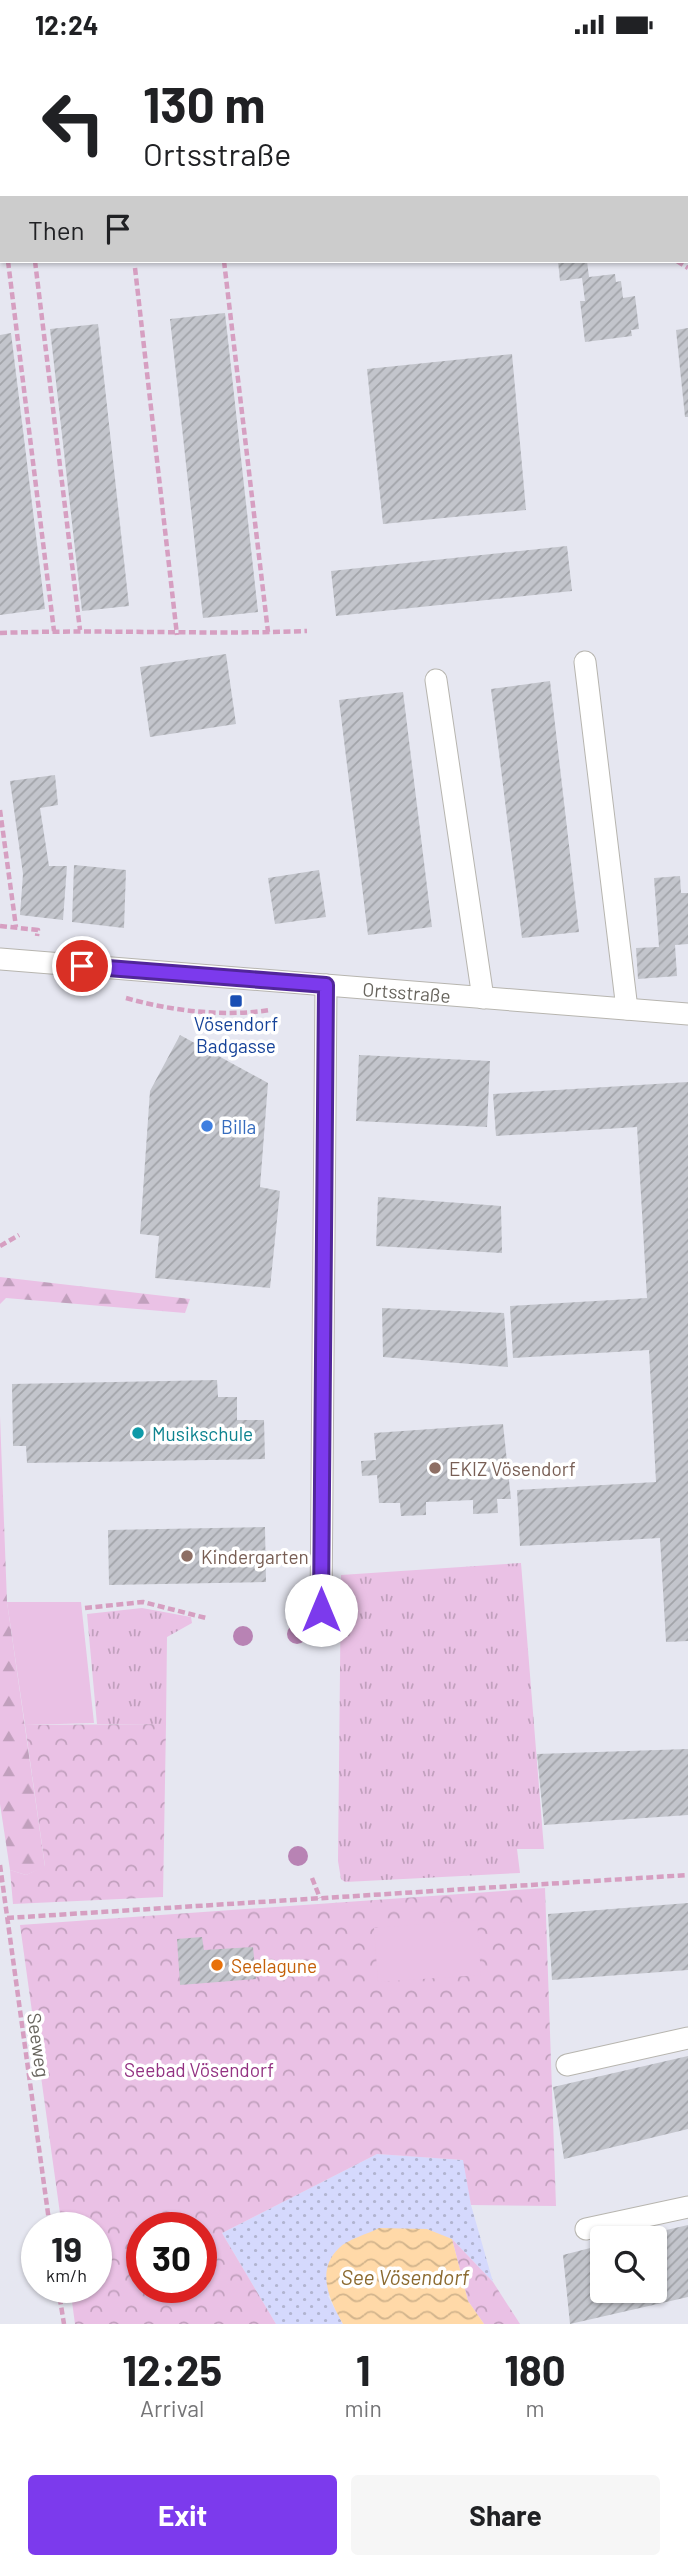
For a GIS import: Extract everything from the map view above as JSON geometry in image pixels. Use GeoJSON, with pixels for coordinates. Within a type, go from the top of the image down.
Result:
{"type":"FeatureCollection","features":[{"type":"Feature","properties":{"kind":"street"},"geometry":{"type":"LineString","coordinates":[[584,662],[627,1009]]}},
{"type":"Feature","properties":{"kind":"street"},"geometry":{"type":"LineString","coordinates":[[436,680],[483,997]]}},
{"type":"Feature","properties":{"kind":"street","name":"Ortsstraße"},"geometry":{"type":"LineString","coordinates":[[0,959],[688,1014]]}},
{"type":"Feature","properties":{"kind":"street"},"geometry":{"type":"LineString","coordinates":[[321,1610],[326,985]]}},
{"type":"Feature","properties":{"kind":"street"},"geometry":{"type":"LineString","coordinates":[[566,2065],[688,2038]]}},
{"type":"Feature","properties":{"kind":"street"},"geometry":{"type":"LineString","coordinates":[[586,2228],[688,2207]]}},
{"type":"Feature","properties":{"kind":"path"},"geometry":{"type":"LineString","coordinates":[[8,263],[54,631]]}},
{"type":"Feature","properties":{"kind":"path"},"geometry":{"type":"LineString","coordinates":[[35,263],[80,631]]}},
{"type":"Feature","properties":{"kind":"path"},"geometry":{"type":"LineString","coordinates":[[224,263],[268,632]]}},
{"type":"Feature","properties":{"kind":"path"},"geometry":{"type":"LineString","coordinates":[[135,268],[177,635]]}},
{"type":"Feature","properties":{"kind":"path"},"geometry":{"type":"LineString","coordinates":[[0,633],[80,631],[177,635],[307,631]]}},
{"type":"Feature","properties":{"kind":"path"},"geometry":{"type":"LineString","coordinates":[[0,810],[16,927]]}},
{"type":"Feature","properties":{"kind":"path"},"geometry":{"type":"LineString","coordinates":[[0,1247],[19,1235]]}},
{"type":"Feature","properties":{"kind":"path"},"geometry":{"type":"LineString","coordinates":[[85,1608],[143,1602],[206,1618]]}},
{"type":"Feature","properties":{"kind":"path","name":"Seeweg"},"geometry":{"type":"LineString","coordinates":[[0,1865],[48,2212]]}},
{"type":"Feature","properties":{"kind":"path"},"geometry":{"type":"LineString","coordinates":[[7,1918],[688,1875]]}},
{"type":"Feature","properties":{"kind":"path"},"geometry":{"type":"LineString","coordinates":[[312,1878],[320,1898]]}},
{"type":"Feature","properties":{"kind":"path"},"geometry":{"type":"LineString","coordinates":[[61,2303],[64,2324]]}},
{"type":"Feature","properties":{"kind":"green space"},"geometry":{"type":"Polygon","coordinates":[[[0,1277],[190,1299],[185,1313],[6,1298],[0,1304],[0,1277]]]}},
{"type":"Feature","properties":{"kind":"green space"},"geometry":{"type":"Polygon","coordinates":[[[0,1416],[7,1602],[45,1867],[26,1875],[10,1870],[0,1804],[0,1416]]]}},
{"type":"Feature","properties":{"kind":"green space"},"geometry":{"type":"Polygon","coordinates":[[[521,1563],[544,1849],[517,1849],[520,1873],[345,1882],[341,1879],[338,1861],[341,1575],[521,1563]]]}},
{"type":"Feature","properties":{"kind":"green space"},"geometry":{"type":"Polygon","coordinates":[[[7,1602],[81,1602],[94,1723],[25,1725],[7,1602]]]}},
{"type":"Feature","properties":{"kind":"green space"},"geometry":{"type":"Polygon","coordinates":[[[142,1608],[191,1617],[192,1623],[167,1637],[166,1724],[97,1724],[87,1614],[142,1608]]]}},
{"type":"Feature","properties":{"kind":"green space"},"geometry":{"type":"Polygon","coordinates":[[[166,1724],[163,1897],[13,1904],[10,1870],[26,1875],[45,1866],[25,1725],[166,1724]]]}},
{"type":"Feature","properties":{"kind":"green space","name":"Seebad Vösendorf"},"geometry":{"type":"Polygon","coordinates":[[[545,1888],[556,2206],[471,2205],[463,2160],[377,2154],[222,2233],[276,2324],[75,2324],[72,2303],[112,2303],[112,2212],[60,2212],[20,1925],[545,1888]]]}},
{"type":"Feature","properties":{"kind":"green space"},"geometry":{"type":"Polygon","coordinates":[[[477,1920],[481,1975],[378,1982],[374,1928],[477,1920]]]}},
{"type":"Feature","properties":{"kind":"green space"},"geometry":{"type":"Polygon","coordinates":[[[452,2239],[493,2282],[520,2324],[484,2324],[468,2301],[452,2239]]]}},
{"type":"Feature","properties":{"kind":"sand"},"geometry":{"type":"Polygon","coordinates":[[[377,2154],[464,2160],[471,2205],[493,2282],[452,2239],[328,2296],[343,2324],[276,2324],[222,2233],[377,2154]]]}},
{"type":"Feature","properties":{"kind":"water","name":"See Vösendorf"},"geometry":{"type":"Polygon","coordinates":[[[379,2228],[427,2229],[452,2239],[468,2301],[484,2324],[343,2324],[327,2286],[328,2266],[343,2245],[379,2228]]]}},
{"type":"Feature","properties":{"kind":"building"},"geometry":{"type":"Polygon","coordinates":[[[558,263],[587,263],[589,277],[615,274],[616,282],[621,281],[623,298],[635,296],[639,329],[631,330],[632,336],[585,342],[580,301],[585,301],[582,278],[560,281],[558,263]]]}},
{"type":"Feature","properties":{"kind":"building"},"geometry":{"type":"Polygon","coordinates":[[[225,313],[258,612],[203,618],[170,319],[225,313]]]}},
{"type":"Feature","properties":{"kind":"building"},"geometry":{"type":"Polygon","coordinates":[[[98,324],[129,606],[82,611],[50,329],[98,324]]]}},
{"type":"Feature","properties":{"kind":"building"},"geometry":{"type":"Polygon","coordinates":[[[688,328],[688,417],[685,417],[676,330],[688,328]]]}},
{"type":"Feature","properties":{"kind":"building"},"geometry":{"type":"Polygon","coordinates":[[[11,333],[45,609],[0,615],[0,335],[11,333]]]}},
{"type":"Feature","properties":{"kind":"building"},"geometry":{"type":"Polygon","coordinates":[[[512,354],[526,510],[383,524],[367,369],[512,354]]]}},
{"type":"Feature","properties":{"kind":"building"},"geometry":{"type":"Polygon","coordinates":[[[567,546],[572,591],[336,616],[331,571],[567,546]]]}},
{"type":"Feature","properties":{"kind":"building"},"geometry":{"type":"Polygon","coordinates":[[[226,654],[236,724],[150,737],[140,667],[226,654]]]}},
{"type":"Feature","properties":{"kind":"building"},"geometry":{"type":"Polygon","coordinates":[[[550,681],[579,932],[522,938],[491,689],[550,681]]]}},
{"type":"Feature","properties":{"kind":"building"},"geometry":{"type":"Polygon","coordinates":[[[403,692],[432,927],[368,935],[339,700],[403,692]]]}},
{"type":"Feature","properties":{"kind":"building"},"geometry":{"type":"Polygon","coordinates":[[[55,775],[58,805],[40,808],[49,866],[67,866],[63,920],[20,915],[23,874],[10,781],[55,775]]]}},
{"type":"Feature","properties":{"kind":"building"},"geometry":{"type":"Polygon","coordinates":[[[74,865],[126,870],[124,928],[72,922],[74,865]]]}},
{"type":"Feature","properties":{"kind":"building"},"geometry":{"type":"Polygon","coordinates":[[[319,870],[326,917],[275,924],[268,878],[319,870]]]}},
{"type":"Feature","properties":{"kind":"building"},"geometry":{"type":"Polygon","coordinates":[[[680,876],[681,893],[688,893],[688,944],[675,945],[677,976],[638,979],[636,948],[659,947],[654,878],[680,876]]]}},
{"type":"Feature","properties":{"kind":"building"},"geometry":{"type":"Polygon","coordinates":[[[180,1035],[268,1083],[260,1187],[280,1191],[270,1288],[155,1278],[159,1236],[140,1234],[150,1091],[180,1035]]]}},
{"type":"Feature","properties":{"kind":"building"},"geometry":{"type":"Polygon","coordinates":[[[359,1055],[490,1061],[487,1127],[356,1121],[359,1055]]]}},
{"type":"Feature","properties":{"kind":"building"},"geometry":{"type":"Polygon","coordinates":[[[688,1082],[688,1641],[666,1642],[660,1538],[520,1546],[517,1490],[656,1482],[649,1350],[513,1358],[510,1306],[647,1298],[637,1127],[496,1136],[493,1094],[688,1082]]]}},
{"type":"Feature","properties":{"kind":"building"},"geometry":{"type":"Polygon","coordinates":[[[378,1197],[501,1206],[502,1253],[376,1246],[378,1197]]]}},
{"type":"Feature","properties":{"kind":"building"},"geometry":{"type":"Polygon","coordinates":[[[382,1308],[504,1313],[508,1367],[383,1357],[382,1308]]]}},
{"type":"Feature","properties":{"kind":"building","name":"Musikschule"},"geometry":{"type":"Polygon","coordinates":[[[217,1380],[218,1397],[237,1397],[237,1420],[264,1420],[265,1459],[27,1463],[26,1446],[13,1446],[12,1384],[217,1380]]]}},
{"type":"Feature","properties":{"kind":"building","name":"EKIZ Vösendorf"},"geometry":{"type":"Polygon","coordinates":[[[503,1424],[511,1499],[497,1499],[498,1513],[473,1514],[473,1500],[426,1502],[426,1515],[401,1516],[400,1503],[379,1503],[377,1475],[362,1476],[361,1461],[376,1460],[374,1433],[503,1424]]]}},
{"type":"Feature","properties":{"kind":"building","name":"Kindergarten"},"geometry":{"type":"Polygon","coordinates":[[[265,1527],[266,1582],[109,1585],[108,1530],[265,1527]]]}},
{"type":"Feature","properties":{"kind":"building"},"geometry":{"type":"Polygon","coordinates":[[[688,1749],[688,1815],[544,1825],[537,1754],[688,1749]]]}},
{"type":"Feature","properties":{"kind":"building"},"geometry":{"type":"Polygon","coordinates":[[[688,1903],[688,1970],[552,1980],[548,1914],[688,1903]]]}},
{"type":"Feature","properties":{"kind":"building","name":"Seelagune"},"geometry":{"type":"Polygon","coordinates":[[[202,1937],[204,1950],[253,1947],[256,1979],[180,1985],[177,1939],[202,1937]]]}},
{"type":"Feature","properties":{"kind":"building"},"geometry":{"type":"Polygon","coordinates":[[[688,2056],[688,2129],[564,2159],[553,2087],[688,2056]]]}},
{"type":"Feature","properties":{"kind":"building"},"geometry":{"type":"Polygon","coordinates":[[[688,2225],[688,2297],[667,2302],[667,2230],[688,2225]]]}},
{"type":"Feature","properties":{"kind":"building"},"geometry":{"type":"Polygon","coordinates":[[[590,2248],[590,2303],[662,2303],[570,2324],[563,2255],[590,2248]]]}},
{"type":"Feature","properties":{"kind":"place","name":"Vösendorf Badgasse"},"geometry":{"type":"Point","coordinates":[236,1001]}},
{"type":"Feature","properties":{"kind":"place","name":"Billa"},"geometry":{"type":"Point","coordinates":[207,1126]}},
{"type":"Feature","properties":{"kind":"place","name":"Musikschule"},"geometry":{"type":"Point","coordinates":[138,1433]}},
{"type":"Feature","properties":{"kind":"place","name":"EKIZ Vösendorf"},"geometry":{"type":"Point","coordinates":[435,1468]}},
{"type":"Feature","properties":{"kind":"place","name":"Kindergarten"},"geometry":{"type":"Point","coordinates":[187,1556]}},
{"type":"Feature","properties":{"kind":"place","name":"Seelagune"},"geometry":{"type":"Point","coordinates":[217,1965]}},
{"type":"Feature","properties":{"kind":"route"},"geometry":{"type":"LineString","coordinates":[[82,966],[326,985],[321,1610]]}}]}
